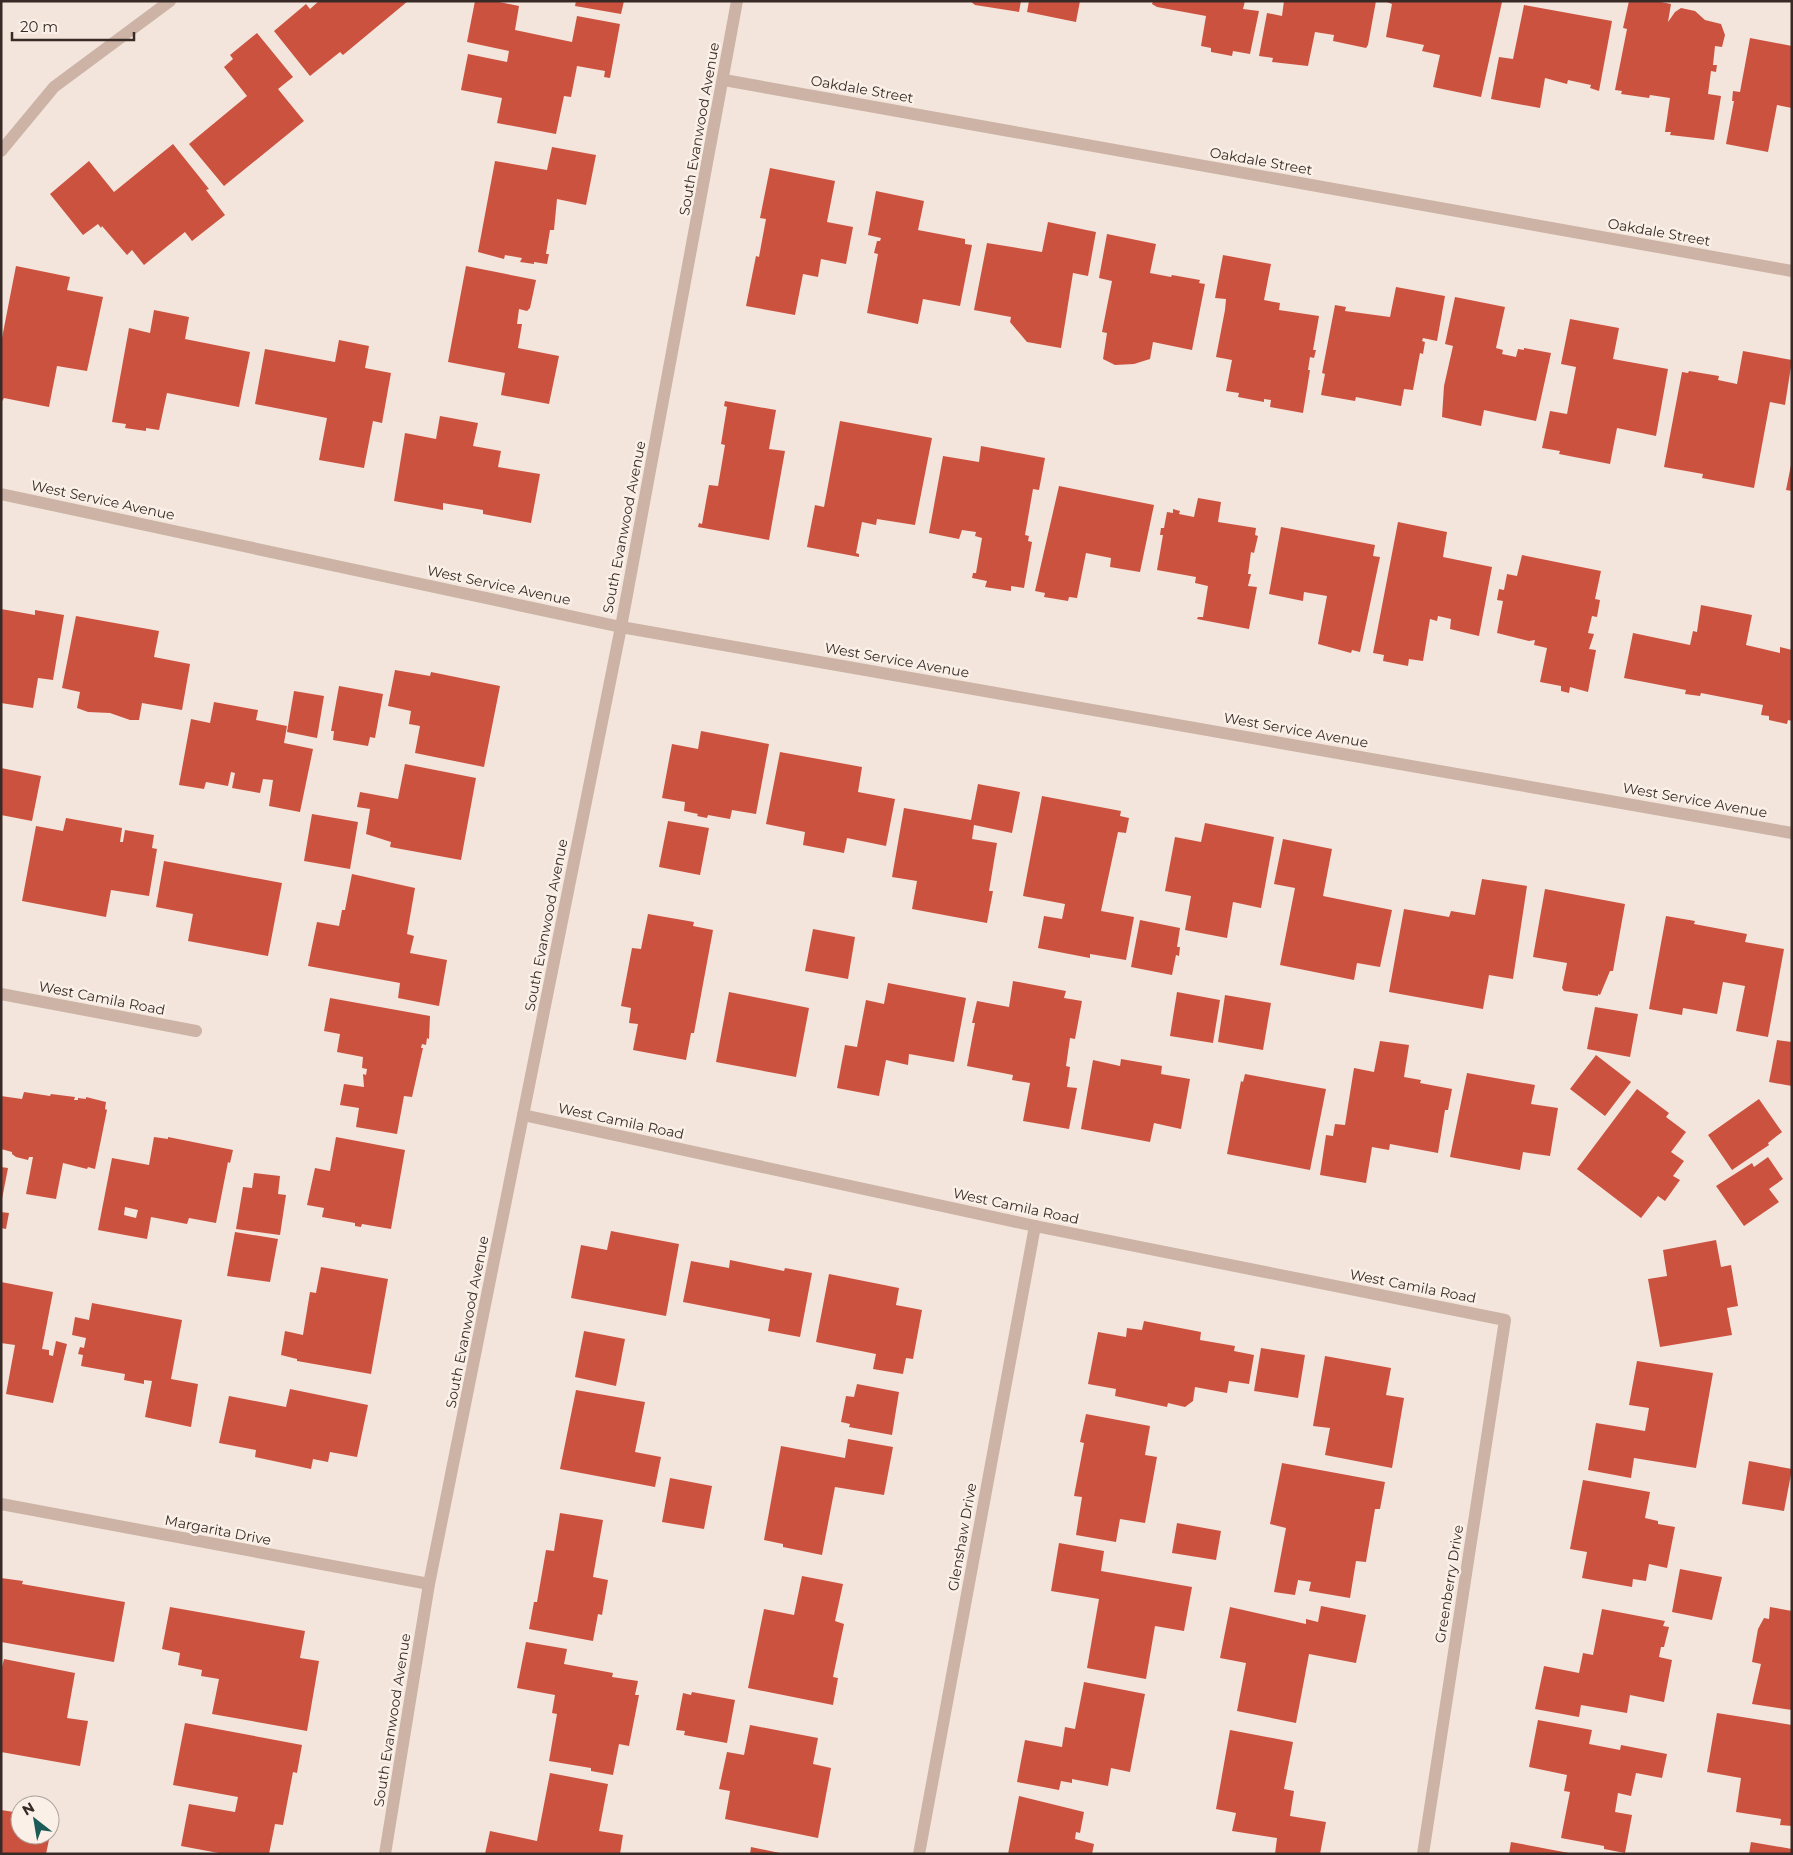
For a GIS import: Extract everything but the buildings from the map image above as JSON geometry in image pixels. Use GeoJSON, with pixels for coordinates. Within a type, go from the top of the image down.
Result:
{"type":"FeatureCollection","features":[{"type":"Feature","properties":{"kind":"street"},"geometry":{"type":"LineString","coordinates":[[1,151],[54,87],[170,1]]}},
{"type":"Feature","properties":{"kind":"street","name":"South Evanwood Avenue"},"geometry":{"type":"LineString","coordinates":[[385,1854],[429,1584],[620,626],[724,80],[737,1]]}},
{"type":"Feature","properties":{"kind":"street","name":"Oakdale Street"},"geometry":{"type":"LineString","coordinates":[[724,80],[1792,271]]}},
{"type":"Feature","properties":{"kind":"street","name":"West Service Avenue"},"geometry":{"type":"LineString","coordinates":[[1,494],[620,626],[1792,833]]}},
{"type":"Feature","properties":{"kind":"street","name":"West Camila Road"},"geometry":{"type":"LineString","coordinates":[[1,994],[196,1032]]}},
{"type":"Feature","properties":{"kind":"street","name":"West Camila Road"},"geometry":{"type":"LineString","coordinates":[[523,1116],[1035,1226],[1505,1320]]}},
{"type":"Feature","properties":{"kind":"street","name":"Glenshaw Drive"},"geometry":{"type":"LineString","coordinates":[[919,1854],[1035,1226]]}},
{"type":"Feature","properties":{"kind":"street","name":"Greenberry Drive"},"geometry":{"type":"LineString","coordinates":[[1424,1854],[1505,1320]]}},
{"type":"Feature","properties":{"kind":"street","name":"Margarita Drive"},"geometry":{"type":"LineString","coordinates":[[1,1504],[429,1584]]}}]}
